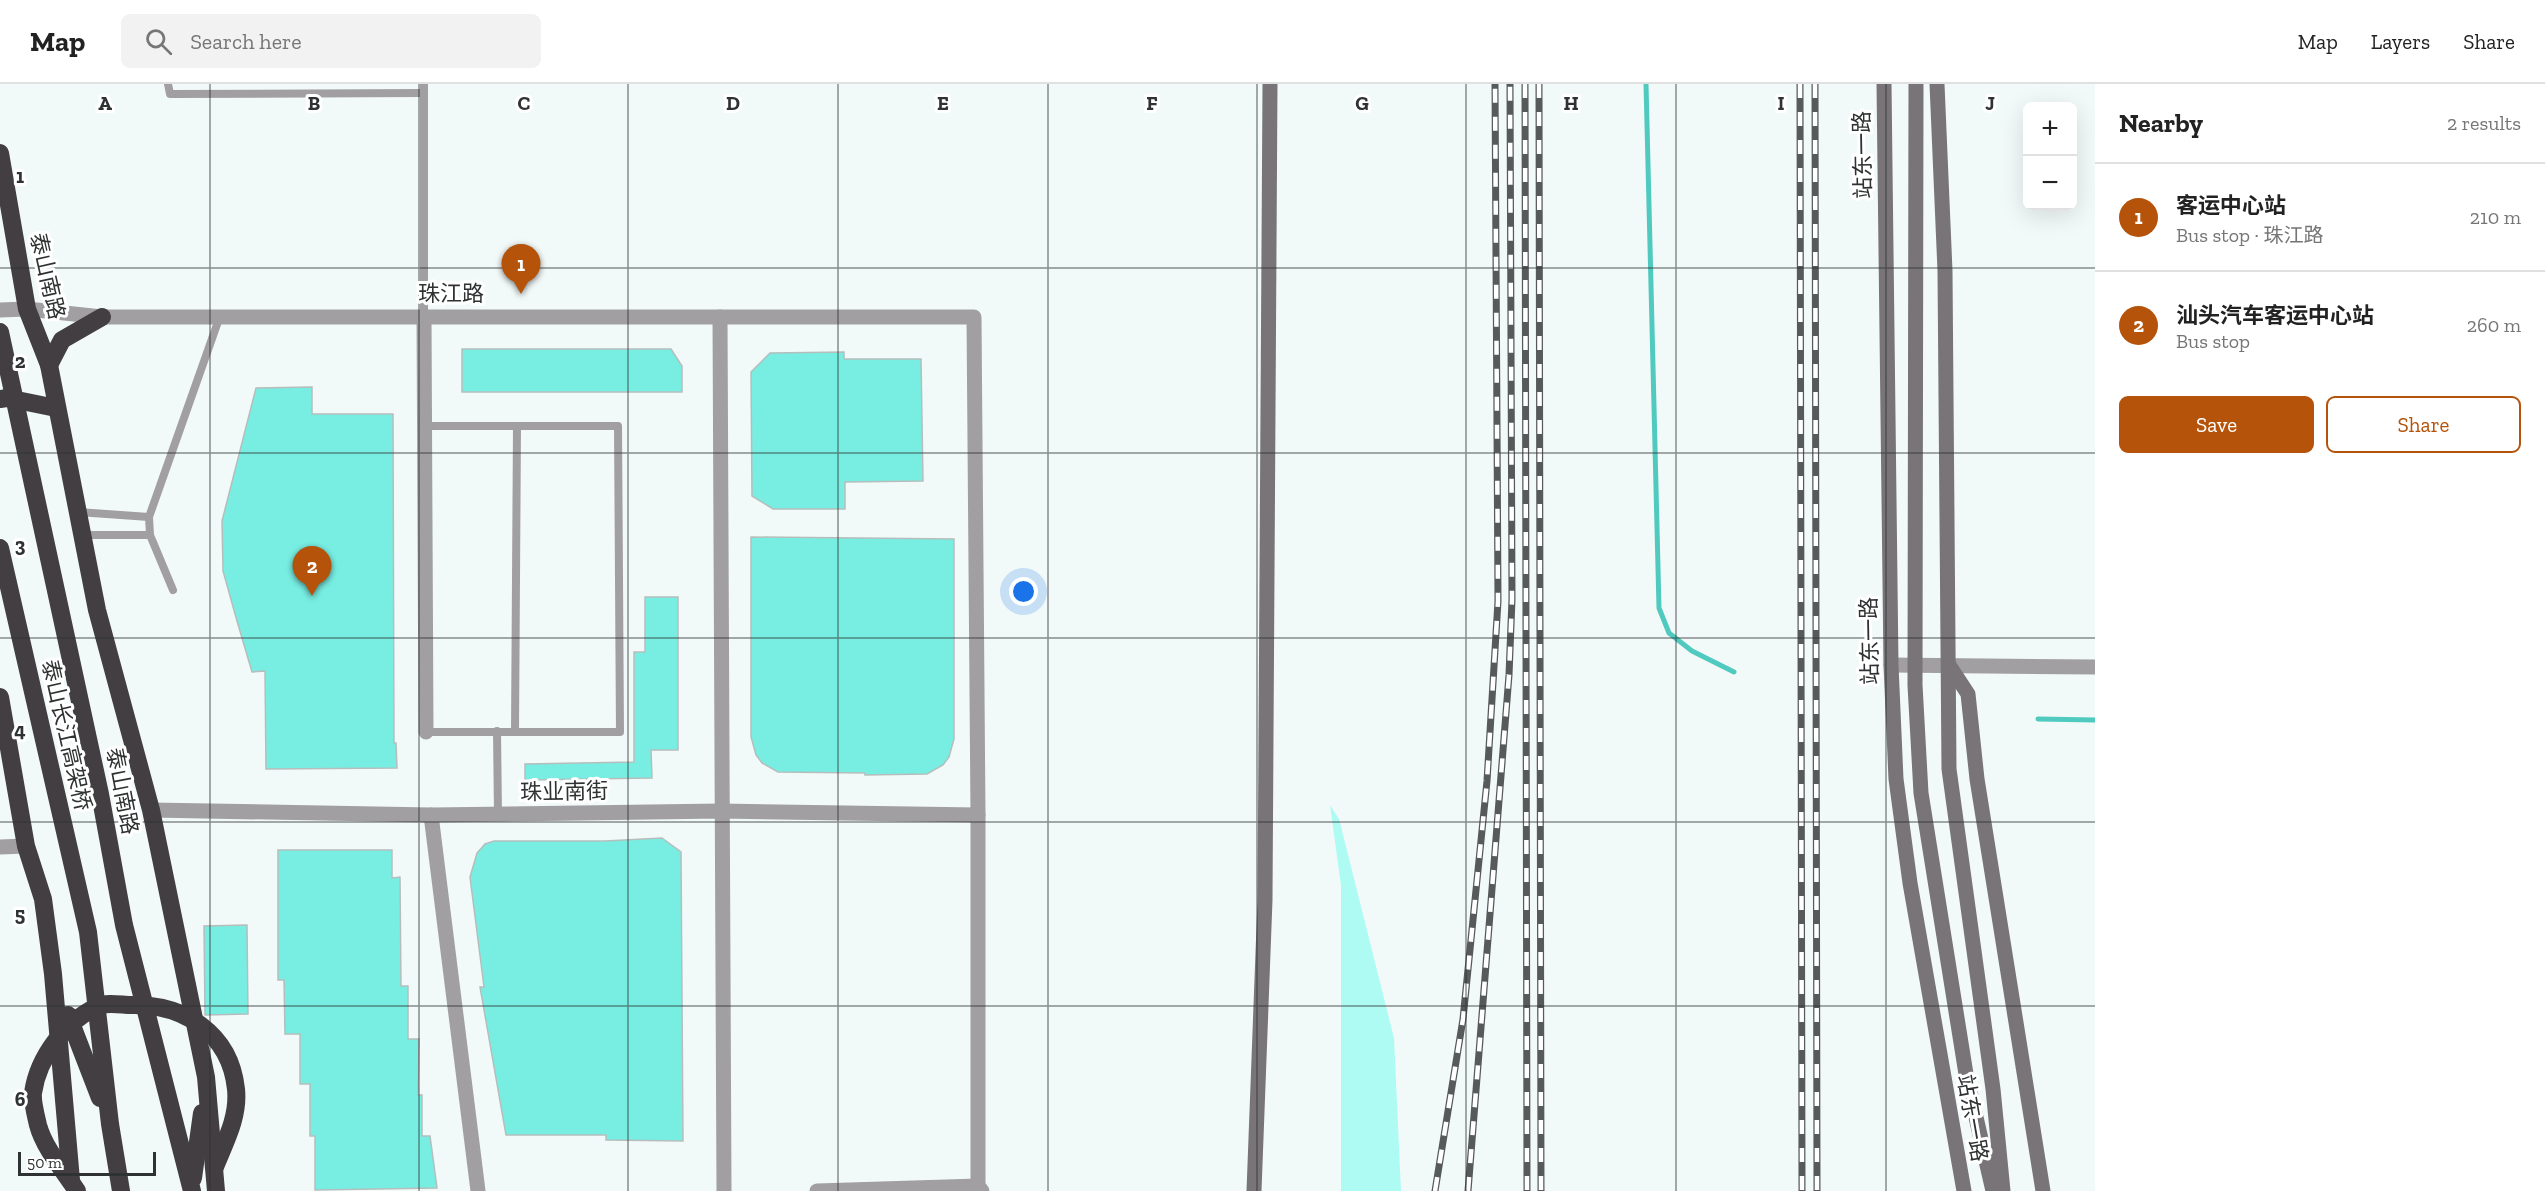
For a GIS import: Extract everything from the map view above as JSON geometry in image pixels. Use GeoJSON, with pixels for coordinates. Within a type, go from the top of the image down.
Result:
{"type":"FeatureCollection","features":[{"type":"Feature","properties":{"kind":"highway","name":"泰山南路"},"geometry":{"type":"LineString","coordinates":[[0,153],[27,309],[49,365],[78,512],[80,536],[97,610],[151,810],[207,1077],[216,1191]]}},
{"type":"Feature","properties":{"kind":"highway"},"geometry":{"type":"LineString","coordinates":[[49,365],[62,340],[102,317]]}},
{"type":"Feature","properties":{"kind":"highway","name":"泰山南路"},"geometry":{"type":"LineString","coordinates":[[0,332],[100,794],[124,926],[196,1190]]}},
{"type":"Feature","properties":{"kind":"highway"},"geometry":{"type":"LineString","coordinates":[[0,399],[7,398],[56,408]]}},
{"type":"Feature","properties":{"kind":"highway","name":"泰山长江高架桥"},"geometry":{"type":"LineString","coordinates":[[0,548],[88,932],[110,1124]]}},
{"type":"Feature","properties":{"kind":"highway"},"geometry":{"type":"LineString","coordinates":[[0,697],[26,846],[43,900],[72,1191]]}},
{"type":"Feature","properties":{"kind":"highway"},"geometry":{"type":"LineString","coordinates":[[52,974],[110,1124],[121,1191]]}},
{"type":"Feature","properties":{"kind":"highway"},"geometry":{"type":"LineString","coordinates":[[77,1191],[57,1163],[38,1127],[33,1094],[45,1056],[64,1031],[100,1005],[156,1005],[195,1020],[225,1050],[236,1089],[233,1125],[196,1190]]}},
{"type":"Feature","properties":{"kind":"highway"},"geometry":{"type":"LineString","coordinates":[[196,1190],[207,1077]]}},
{"type":"Feature","properties":{"kind":"street"},"geometry":{"type":"LineString","coordinates":[[1254,1191],[1265,900],[1270,84]]}},
{"type":"Feature","properties":{"kind":"street","name":"站东一路"},"geometry":{"type":"LineString","coordinates":[[1884,84],[1891,665],[1896,778],[1910,883],[1964,1191]]}},
{"type":"Feature","properties":{"kind":"street"},"geometry":{"type":"LineString","coordinates":[[1916,84],[1915,685],[1921,793],[1966,1074],[1994,1191]]}},
{"type":"Feature","properties":{"kind":"street"},"geometry":{"type":"LineString","coordinates":[[1937,84],[1945,271],[1949,769],[1993,1089],[2003,1191]]}},
{"type":"Feature","properties":{"kind":"street","name":"珠江路"},"geometry":{"type":"LineString","coordinates":[[0,310],[27,309],[102,317],[974,317],[978,815]]}},
{"type":"Feature","properties":{"kind":"street"},"geometry":{"type":"LineString","coordinates":[[424,316],[426,732]]}},
{"type":"Feature","properties":{"kind":"street"},"geometry":{"type":"LineString","coordinates":[[720,317],[723,1191]]}},
{"type":"Feature","properties":{"kind":"street"},"geometry":{"type":"LineString","coordinates":[[1891,665],[2095,667]]}},
{"type":"Feature","properties":{"kind":"street"},"geometry":{"type":"LineString","coordinates":[[1949,665],[1968,694],[1977,779],[2043,1191]]}},
{"type":"Feature","properties":{"kind":"street","name":"珠业南街"},"geometry":{"type":"LineString","coordinates":[[151,810],[431,816],[721,811],[978,815]]}},
{"type":"Feature","properties":{"kind":"street"},"geometry":{"type":"LineString","coordinates":[[817,1191],[980,1188],[978,815]]}},
{"type":"Feature","properties":{"kind":"street"},"geometry":{"type":"LineString","coordinates":[[431,816],[478,1191]]}},
{"type":"Feature","properties":{"kind":"street"},"geometry":{"type":"LineString","coordinates":[[0,847],[26,846]]}},
{"type":"Feature","properties":{"kind":"lane"},"geometry":{"type":"LineString","coordinates":[[168,84],[170,94],[424,93]]}},
{"type":"Feature","properties":{"kind":"lane"},"geometry":{"type":"LineString","coordinates":[[424,84],[424,316]]}},
{"type":"Feature","properties":{"kind":"lane"},"geometry":{"type":"LineString","coordinates":[[173,590],[150,536],[149,517],[220,316]]}},
{"type":"Feature","properties":{"kind":"lane"},"geometry":{"type":"LineString","coordinates":[[425,426],[618,426],[620,732],[426,732]]}},
{"type":"Feature","properties":{"kind":"lane"},"geometry":{"type":"LineString","coordinates":[[515,731],[517,426]]}},
{"type":"Feature","properties":{"kind":"lane"},"geometry":{"type":"LineString","coordinates":[[78,512],[149,517]]}},
{"type":"Feature","properties":{"kind":"lane"},"geometry":{"type":"LineString","coordinates":[[80,536],[150,536]]}},
{"type":"Feature","properties":{"kind":"lane"},"geometry":{"type":"LineString","coordinates":[[497,731],[498,814]]}},
{"type":"Feature","properties":{"kind":"shaded area"},"geometry":{"type":"Polygon","coordinates":[[[1330,805],[1339,819],[1394,1038],[1401,1191],[1341,1191],[1341,886],[1330,805]]]}},
{"type":"Feature","properties":{"kind":"building"},"geometry":{"type":"Polygon","coordinates":[[[462,349],[671,349],[682,366],[682,392],[462,392],[462,349]]]}},
{"type":"Feature","properties":{"kind":"building"},"geometry":{"type":"Polygon","coordinates":[[[844,352],[844,359],[921,359],[923,481],[845,482],[845,509],[773,509],[752,496],[751,372],[770,353],[844,352]]]}},
{"type":"Feature","properties":{"kind":"building"},"geometry":{"type":"Polygon","coordinates":[[[312,387],[312,414],[393,414],[394,743],[396,743],[397,768],[266,769],[265,671],[252,672],[237,621],[223,571],[222,521],[256,388],[312,387]]]}},
{"type":"Feature","properties":{"kind":"building"},"geometry":{"type":"Polygon","coordinates":[[[751,537],[954,539],[954,739],[949,757],[943,765],[927,774],[865,775],[865,773],[778,772],[762,763],[756,755],[751,737],[751,537]]]}},
{"type":"Feature","properties":{"kind":"building"},"geometry":{"type":"Polygon","coordinates":[[[645,597],[678,597],[678,750],[651,750],[652,778],[525,780],[525,764],[634,762],[634,652],[645,652],[645,597]]]}},
{"type":"Feature","properties":{"kind":"building"},"geometry":{"type":"Polygon","coordinates":[[[662,838],[681,852],[683,1141],[606,1140],[606,1135],[506,1135],[480,987],[484,987],[470,877],[477,853],[485,844],[494,841],[605,841],[662,838]]]}},
{"type":"Feature","properties":{"kind":"building"},"geometry":{"type":"Polygon","coordinates":[[[278,850],[392,850],[392,878],[400,877],[401,986],[408,986],[408,1039],[419,1039],[418,1095],[422,1095],[422,1136],[430,1136],[437,1188],[315,1190],[315,1136],[310,1136],[310,1084],[300,1084],[300,1034],[285,1034],[284,980],[278,980],[278,850]]]}},
{"type":"Feature","properties":{"kind":"building"},"geometry":{"type":"Polygon","coordinates":[[[247,925],[248,1014],[205,1015],[204,926],[247,925]]]}},
{"type":"Feature","properties":{"kind":"waterway"},"geometry":{"type":"LineString","coordinates":[[1646,84],[1659,608],[1669,633],[1692,651],[1734,672]]}},
{"type":"Feature","properties":{"kind":"waterway"},"geometry":{"type":"LineString","coordinates":[[2038,719],[2095,720]]}},
{"type":"Feature","properties":{"kind":"railway"},"geometry":{"type":"LineString","coordinates":[[1435,1191],[1463,1019],[1487,781],[1498,601],[1495,84]]}},
{"type":"Feature","properties":{"kind":"railway"},"geometry":{"type":"LineString","coordinates":[[1468,1191],[1509,675],[1512,599],[1510,84]]}},
{"type":"Feature","properties":{"kind":"railway"},"geometry":{"type":"LineString","coordinates":[[1525,84],[1527,1191]]}},
{"type":"Feature","properties":{"kind":"railway"},"geometry":{"type":"LineString","coordinates":[[1539,84],[1541,1191]]}},
{"type":"Feature","properties":{"kind":"railway"},"geometry":{"type":"LineString","coordinates":[[1800,84],[1802,1191]]}},
{"type":"Feature","properties":{"kind":"railway"},"geometry":{"type":"LineString","coordinates":[[1815,84],[1817,1191]]}},
{"type":"Feature","properties":{"kind":"place","name":"客运中心站"},"geometry":{"type":"Point","coordinates":[521,294]}},
{"type":"Feature","properties":{"kind":"place","name":"汕头汽车客运中心站"},"geometry":{"type":"Point","coordinates":[312,596]}}]}
